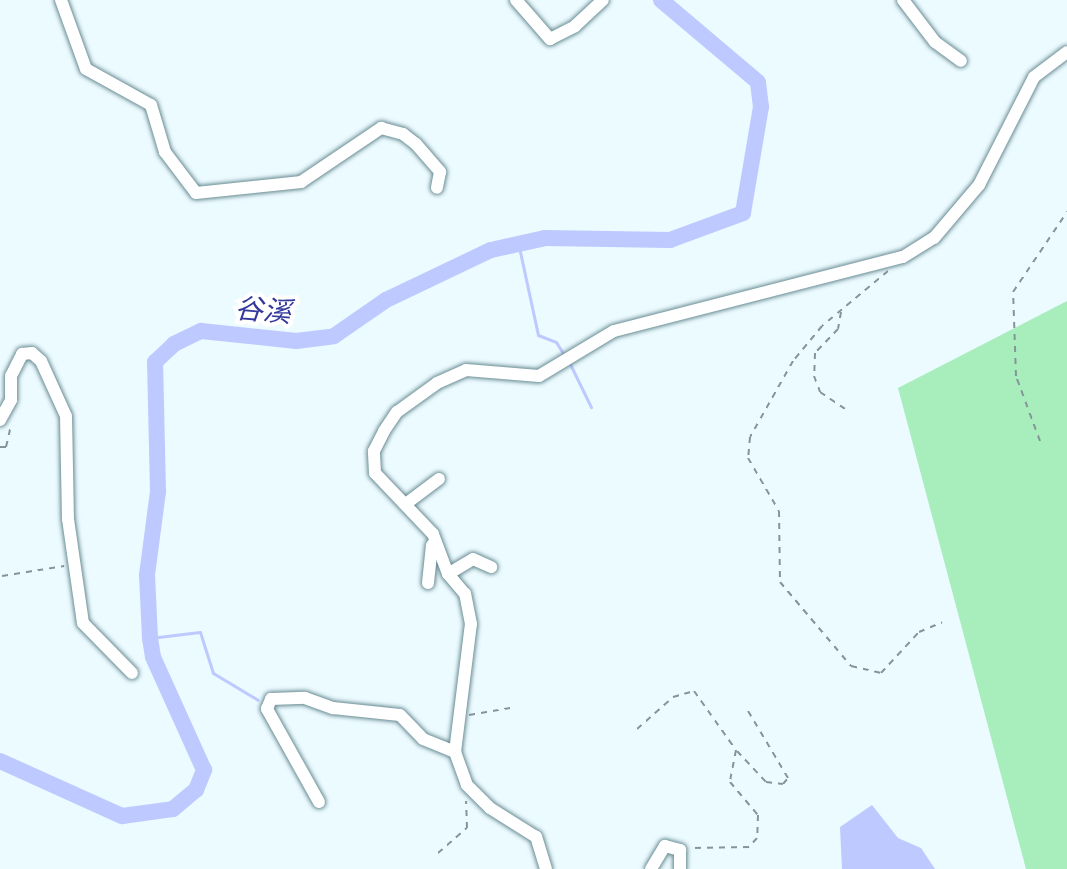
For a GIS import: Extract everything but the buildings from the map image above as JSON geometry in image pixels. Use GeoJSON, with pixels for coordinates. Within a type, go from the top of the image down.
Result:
{"type":"FeatureCollection","features":[{"type":"Feature","properties":{"kind":"lane"},"geometry":{"type":"LineString","coordinates":[[61,0],[74,24],[86,69],[151,105],[165,152],[196,193],[301,182],[381,128],[403,134],[416,144],[440,172],[437,188]]}},
{"type":"Feature","properties":{"kind":"lane"},"geometry":{"type":"LineString","coordinates":[[516,0],[550,39],[575,26],[603,0]]}},
{"type":"Feature","properties":{"kind":"lane"},"geometry":{"type":"LineString","coordinates":[[903,0],[903,7],[935,42],[961,61]]}},
{"type":"Feature","properties":{"kind":"lane"},"geometry":{"type":"LineString","coordinates":[[544,868],[536,837],[490,808],[467,785],[455,752],[471,624],[465,594],[448,574],[433,534],[407,503],[375,473],[374,451],[397,412],[437,383],[466,370],[539,376],[614,331],[903,257],[934,238],[979,185],[1034,77],[1067,52]]}},
{"type":"Feature","properties":{"kind":"lane"},"geometry":{"type":"LineString","coordinates":[[0,420],[9,404],[11,376],[22,354],[32,353],[41,361],[66,416],[65,481],[83,623],[132,673]]}},
{"type":"Feature","properties":{"kind":"lane"},"geometry":{"type":"LineString","coordinates":[[0,388],[9,404]]}},
{"type":"Feature","properties":{"kind":"lane"},"geometry":{"type":"LineString","coordinates":[[407,503],[439,479]]}},
{"type":"Feature","properties":{"kind":"lane"},"geometry":{"type":"LineString","coordinates":[[428,583],[433,534]]}},
{"type":"Feature","properties":{"kind":"lane"},"geometry":{"type":"LineString","coordinates":[[448,574],[473,559],[491,567]]}},
{"type":"Feature","properties":{"kind":"lane"},"geometry":{"type":"LineString","coordinates":[[319,802],[267,709],[271,699],[305,698],[333,708],[400,715],[423,739],[455,752]]}},
{"type":"Feature","properties":{"kind":"lane"},"geometry":{"type":"LineString","coordinates":[[651,869],[665,846],[675,846],[680,869]]}},
{"type":"Feature","properties":{"kind":"path"},"geometry":{"type":"LineString","coordinates":[[1040,441],[1016,376],[1013,292],[1067,212]]}},
{"type":"Feature","properties":{"kind":"path"},"geometry":{"type":"LineString","coordinates":[[903,257],[841,311],[793,361],[750,437],[748,458],[779,511],[780,582],[851,666],[881,673],[919,632],[942,622]]}},
{"type":"Feature","properties":{"kind":"path"},"geometry":{"type":"LineString","coordinates":[[841,311],[838,329],[815,353],[814,376],[820,392],[850,412]]}},
{"type":"Feature","properties":{"kind":"path"},"geometry":{"type":"LineString","coordinates":[[0,447],[10,439],[9,404]]}},
{"type":"Feature","properties":{"kind":"path"},"geometry":{"type":"LineString","coordinates":[[2,576],[74,564]]}},
{"type":"Feature","properties":{"kind":"path"},"geometry":{"type":"LineString","coordinates":[[637,729],[673,697],[694,691],[736,750],[766,782],[783,784],[788,778],[748,711]]}},
{"type":"Feature","properties":{"kind":"path"},"geometry":{"type":"LineString","coordinates":[[460,715],[486,715],[510,708]]}},
{"type":"Feature","properties":{"kind":"path"},"geometry":{"type":"LineString","coordinates":[[675,846],[749,847],[757,838],[758,815],[730,782],[736,750]]}},
{"type":"Feature","properties":{"kind":"path"},"geometry":{"type":"LineString","coordinates":[[438,853],[467,828],[466,801]]}},
{"type":"Feature","properties":{"kind":"green space"},"geometry":{"type":"Polygon","coordinates":[[[1067,301],[1067,869],[1026,869],[898,388],[1067,301]]]}},
{"type":"Feature","properties":{"kind":"water"},"geometry":{"type":"Polygon","coordinates":[[[872,805],[898,838],[921,848],[935,869],[842,869],[840,827],[872,805]]]}},
{"type":"Feature","properties":{"kind":"waterway","name":"谷溪"},"geometry":{"type":"LineString","coordinates":[[0,761],[122,816],[173,809],[196,790],[204,770],[153,657],[150,638],[147,575],[158,492],[155,362],[174,344],[201,331],[296,341],[334,336],[386,300],[491,250],[545,238],[670,240],[743,213],[761,107],[758,82],[661,0]]}},
{"type":"Feature","properties":{"kind":"waterway"},"geometry":{"type":"LineString","coordinates":[[519,247],[538,335],[556,342],[566,358]]}},
{"type":"Feature","properties":{"kind":"waterway"},"geometry":{"type":"LineString","coordinates":[[570,364],[591,407]]}},
{"type":"Feature","properties":{"kind":"waterway"},"geometry":{"type":"LineString","coordinates":[[150,638],[200,632],[213,673],[258,700]]}}]}
